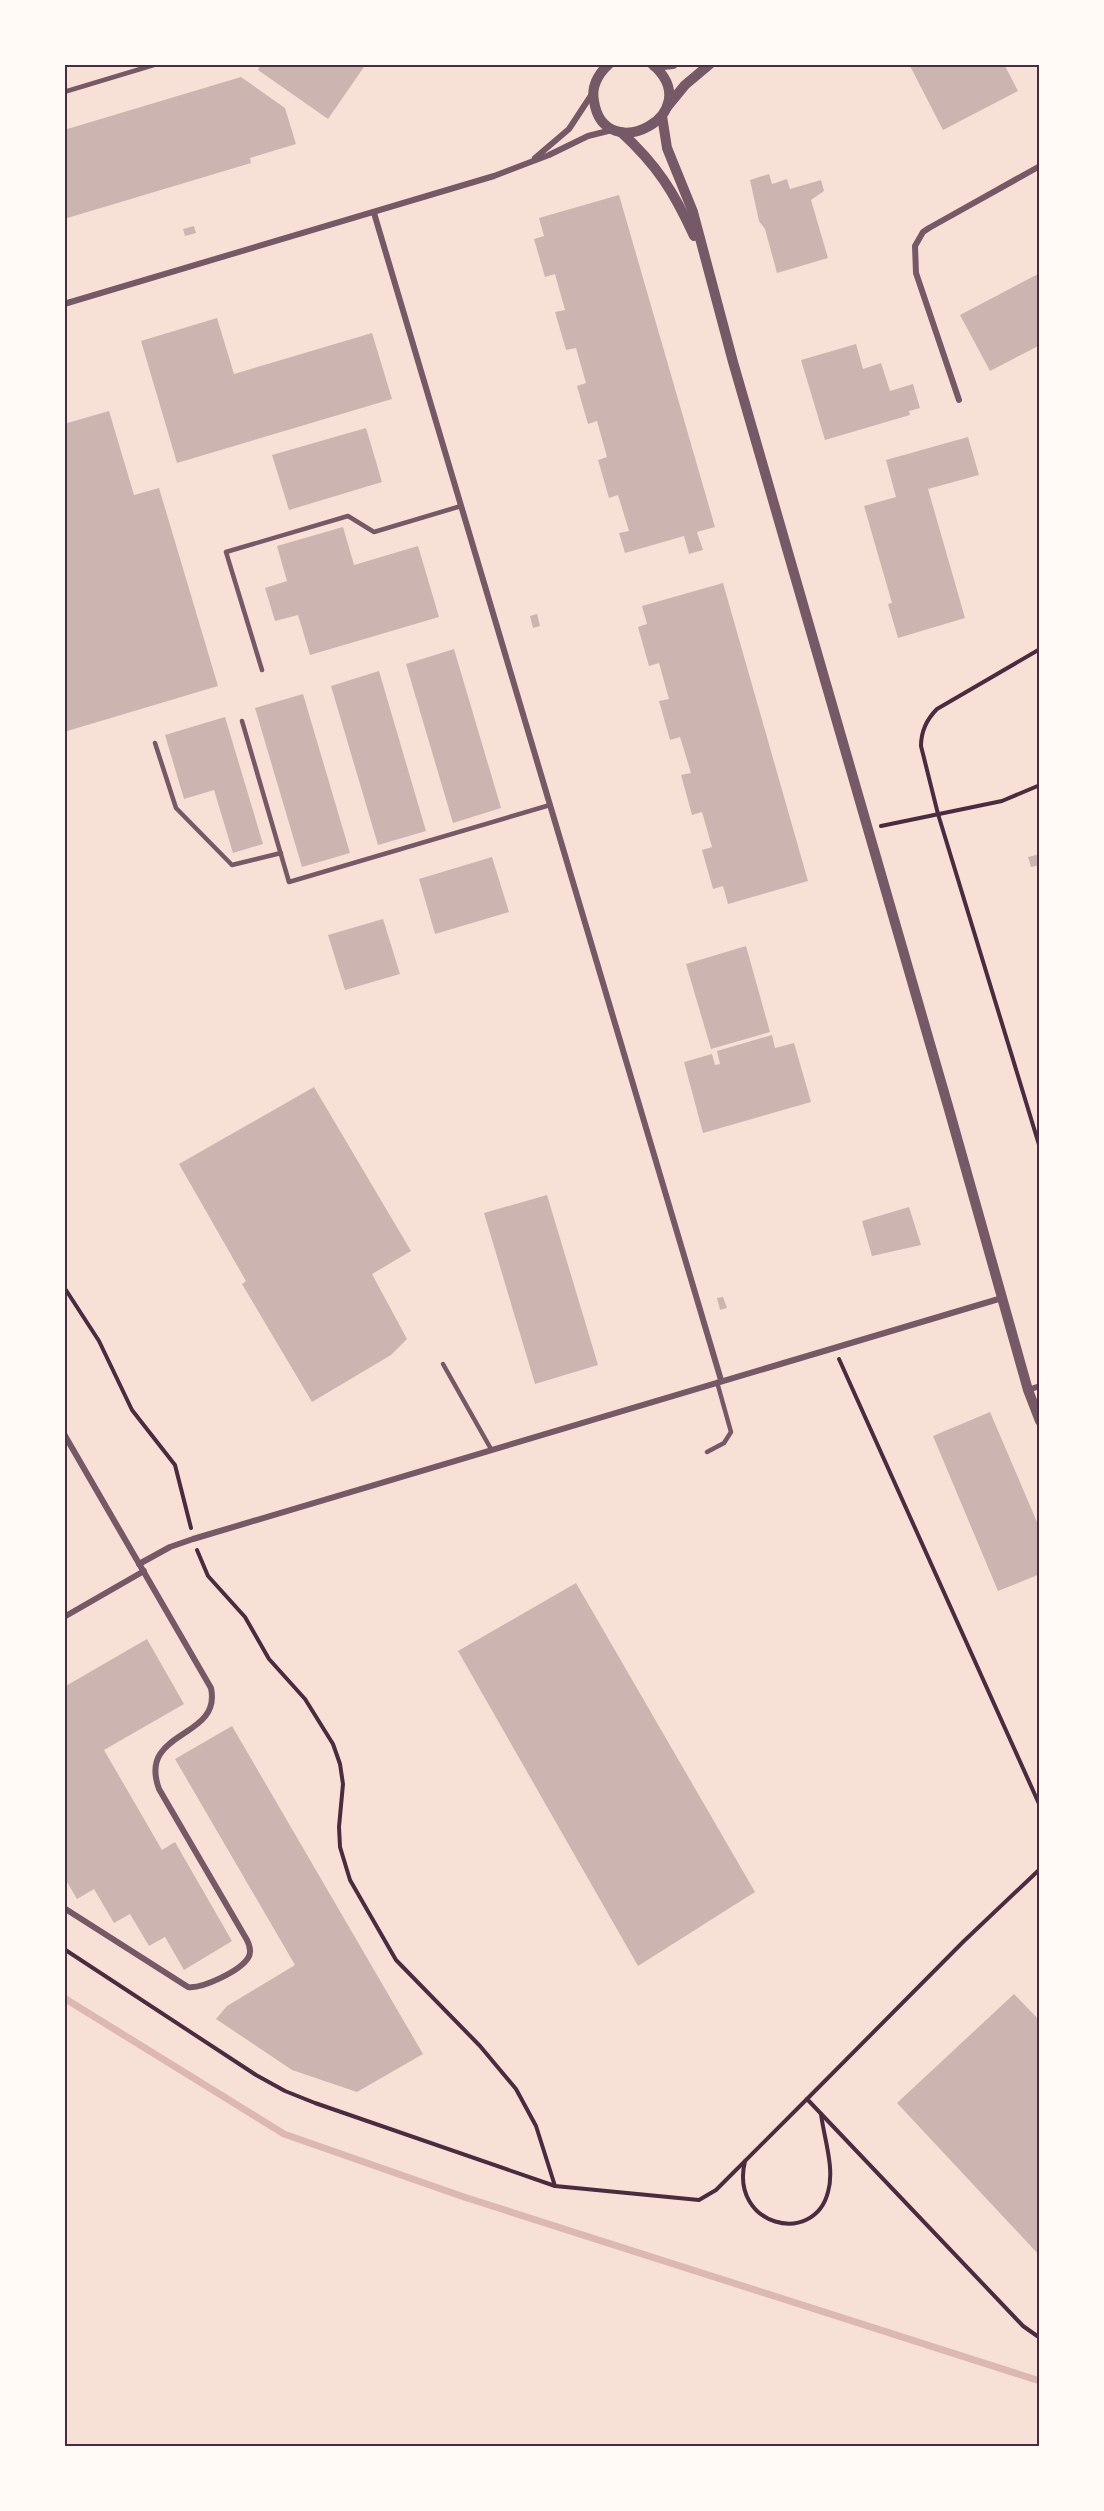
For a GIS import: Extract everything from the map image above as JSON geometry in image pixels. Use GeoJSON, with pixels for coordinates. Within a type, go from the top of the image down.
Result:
{"type":"FeatureCollection","features":[{"type":"Feature","properties":{"kind":"street"},"geometry":{"type":"LineString","coordinates":[[528,163],[569,129],[593,92],[599,70],[609,64]]}},
{"type":"Feature","properties":{"kind":"street"},"geometry":{"type":"LineString","coordinates":[[653,65],[673,64]]}},
{"type":"Feature","properties":{"kind":"street"},"geometry":{"type":"LineString","coordinates":[[64,304],[494,176],[588,136],[644,130],[653,126],[685,85],[710,64]]}},
{"type":"Feature","properties":{"kind":"street"},"geometry":{"type":"LineString","coordinates":[[653,65],[666,84],[668,95],[664,112],[667,148],[693,212],[703,255],[1028,1389],[1040,1421]]}},
{"type":"Feature","properties":{"kind":"street"},"geometry":{"type":"LineString","coordinates":[[593,92],[597,113],[606,124],[618,131],[659,171],[703,255]]}},
{"type":"Feature","properties":{"kind":"street"},"geometry":{"type":"LineString","coordinates":[[959,400],[916,273],[915,246],[923,232],[929,228],[1040,166]]}},
{"type":"Feature","properties":{"kind":"street"},"geometry":{"type":"LineString","coordinates":[[374,213],[719,1381]]}},
{"type":"Feature","properties":{"kind":"street"},"geometry":{"type":"LineString","coordinates":[[139,1564],[170,1547],[193,1539],[1002,1298]]}},
{"type":"Feature","properties":{"kind":"street"},"geometry":{"type":"LineString","coordinates":[[1028,1389],[1040,1386]]}},
{"type":"Feature","properties":{"kind":"street"},"geometry":{"type":"LineString","coordinates":[[64,1434],[208,1681],[212,1694],[208,1712],[201,1722],[165,1746],[158,1756],[155,1768],[157,1782],[248,1940],[249,1955],[244,1962],[209,1984],[198,1988],[188,1987],[64,1908]]}},
{"type":"Feature","properties":{"kind":"street"},"geometry":{"type":"LineString","coordinates":[[64,1617],[144,1571]]}},
{"type":"Feature","properties":{"kind":"lane"},"geometry":{"type":"LineString","coordinates":[[64,92],[157,64]]}},
{"type":"Feature","properties":{"kind":"lane"},"geometry":{"type":"LineString","coordinates":[[262,670],[226,552],[348,516],[375,532],[461,506]]}},
{"type":"Feature","properties":{"kind":"lane"},"geometry":{"type":"LineString","coordinates":[[242,721],[289,882],[550,805]]}},
{"type":"Feature","properties":{"kind":"lane"},"geometry":{"type":"LineString","coordinates":[[154,743],[176,808],[232,865],[281,853]]}},
{"type":"Feature","properties":{"kind":"lane"},"geometry":{"type":"LineString","coordinates":[[443,1364],[491,1449]]}},
{"type":"Feature","properties":{"kind":"lane"},"geometry":{"type":"LineString","coordinates":[[707,1452],[724,1443],[731,1432],[719,1381]]}},
{"type":"Feature","properties":{"kind":"path"},"geometry":{"type":"LineString","coordinates":[[1040,649],[944,704],[931,714],[921,738],[938,814],[1040,1148]]}},
{"type":"Feature","properties":{"kind":"path"},"geometry":{"type":"LineString","coordinates":[[869,829],[1002,801],[1040,785]]}},
{"type":"Feature","properties":{"kind":"path"},"geometry":{"type":"LineString","coordinates":[[64,1287],[99,1341],[139,1422],[175,1465],[193,1539],[208,1576],[244,1617],[269,1659],[305,1699],[333,1744],[340,1764],[342,1784],[340,1847],[350,1880],[396,1960],[480,2046],[516,2089],[541,2137],[555,2186]]}},
{"type":"Feature","properties":{"kind":"path"},"geometry":{"type":"LineString","coordinates":[[834,1347],[1040,1806]]}},
{"type":"Feature","properties":{"kind":"path"},"geometry":{"type":"LineString","coordinates":[[64,1949],[239,2064],[285,2091],[315,2103],[555,2186],[699,2200],[716,2190],[964,1941],[1040,1869]]}},
{"type":"Feature","properties":{"kind":"path"},"geometry":{"type":"LineString","coordinates":[[807,2099],[1023,2326],[1040,2338]]}},
{"type":"Feature","properties":{"kind":"path"},"geometry":{"type":"LineString","coordinates":[[745,2161],[743,2188],[746,2197],[757,2212],[773,2222],[784,2224],[814,2216],[825,2200],[830,2182],[820,2113]]}},
{"type":"Feature","properties":{"kind":"building"},"geometry":{"type":"Polygon","coordinates":[[[261,64],[366,64],[328,119],[258,70],[261,64]]]}},
{"type":"Feature","properties":{"kind":"building"},"geometry":{"type":"Polygon","coordinates":[[[909,64],[1004,64],[1018,91],[943,130],[909,64]]]}},
{"type":"Feature","properties":{"kind":"building"},"geometry":{"type":"Polygon","coordinates":[[[241,77],[285,108],[296,144],[250,158],[251,163],[64,219],[64,130],[241,77]]]}},
{"type":"Feature","properties":{"kind":"building"},"geometry":{"type":"Polygon","coordinates":[[[769,174],[772,184],[787,179],[790,189],[821,180],[824,191],[811,200],[828,258],[777,273],[765,229],[759,221],[750,180],[769,174]]]}},
{"type":"Feature","properties":{"kind":"building"},"geometry":{"type":"Polygon","coordinates":[[[619,195],[715,527],[697,532],[703,550],[689,554],[684,536],[625,553],[619,533],[629,531],[618,495],[609,498],[598,460],[607,457],[597,421],[588,424],[577,386],[586,383],[576,348],[566,350],[555,312],[565,310],[555,274],[545,277],[534,239],[544,236],[539,218],[619,195]]]}},
{"type":"Feature","properties":{"kind":"building"},"geometry":{"type":"Polygon","coordinates":[[[194,226],[196,233],[185,236],[183,229],[194,226]]]}},
{"type":"Feature","properties":{"kind":"building"},"geometry":{"type":"Polygon","coordinates":[[[1040,273],[1040,345],[990,371],[960,315],[1040,273]]]}},
{"type":"Feature","properties":{"kind":"building"},"geometry":{"type":"Polygon","coordinates":[[[217,318],[234,374],[372,333],[392,399],[177,463],[141,341],[217,318]]]}},
{"type":"Feature","properties":{"kind":"building"},"geometry":{"type":"Polygon","coordinates":[[[856,344],[863,369],[881,363],[890,391],[913,384],[920,408],[909,411],[910,415],[825,440],[801,360],[856,344]]]}},
{"type":"Feature","properties":{"kind":"building"},"geometry":{"type":"Polygon","coordinates":[[[109,411],[134,495],[159,488],[218,686],[64,732],[64,424],[109,411]]]}},
{"type":"Feature","properties":{"kind":"building"},"geometry":{"type":"Polygon","coordinates":[[[366,428],[382,482],[289,510],[272,455],[366,428]]]}},
{"type":"Feature","properties":{"kind":"building"},"geometry":{"type":"Polygon","coordinates":[[[968,437],[979,475],[928,489],[965,618],[898,638],[888,604],[892,603],[864,506],[896,497],[886,460],[968,437]]]}},
{"type":"Feature","properties":{"kind":"building"},"geometry":{"type":"Polygon","coordinates":[[[343,527],[354,565],[418,546],[439,617],[310,655],[298,615],[275,621],[265,588],[287,581],[277,546],[343,527]]]}},
{"type":"Feature","properties":{"kind":"building"},"geometry":{"type":"Polygon","coordinates":[[[723,583],[808,881],[728,904],[723,886],[713,889],[702,850],[712,847],[702,812],[692,815],[681,775],[691,773],[680,737],[670,740],[659,701],[669,699],[659,663],[649,666],[638,627],[647,624],[642,606],[723,583]]]}},
{"type":"Feature","properties":{"kind":"building"},"geometry":{"type":"Polygon","coordinates":[[[537,614],[540,626],[533,628],[530,616],[537,614]]]}},
{"type":"Feature","properties":{"kind":"building"},"geometry":{"type":"Polygon","coordinates":[[[454,649],[501,808],[453,823],[406,664],[454,649]]]}},
{"type":"Feature","properties":{"kind":"building"},"geometry":{"type":"Polygon","coordinates":[[[379,671],[426,831],[378,845],[331,686],[379,671]]]}},
{"type":"Feature","properties":{"kind":"building"},"geometry":{"type":"Polygon","coordinates":[[[303,694],[350,853],[302,867],[255,708],[303,694]]]}},
{"type":"Feature","properties":{"kind":"building"},"geometry":{"type":"Polygon","coordinates":[[[225,717],[263,844],[233,853],[214,790],[184,799],[165,735],[225,717]]]}},
{"type":"Feature","properties":{"kind":"building"},"geometry":{"type":"Polygon","coordinates":[[[1040,854],[1040,865],[1031,867],[1028,857],[1040,854]]]}},
{"type":"Feature","properties":{"kind":"building"},"geometry":{"type":"Polygon","coordinates":[[[492,857],[509,912],[435,934],[419,879],[492,857]]]}},
{"type":"Feature","properties":{"kind":"building"},"geometry":{"type":"Polygon","coordinates":[[[383,919],[400,974],[345,990],[328,935],[383,919]]]}},
{"type":"Feature","properties":{"kind":"building"},"geometry":{"type":"Polygon","coordinates":[[[746,946],[770,1032],[711,1049],[686,964],[746,946]]]}},
{"type":"Feature","properties":{"kind":"building"},"geometry":{"type":"Polygon","coordinates":[[[772,1035],[775,1048],[794,1043],[811,1102],[703,1133],[684,1062],[712,1054],[715,1065],[720,1064],[717,1051],[772,1035]]]}},
{"type":"Feature","properties":{"kind":"building"},"geometry":{"type":"Polygon","coordinates":[[[314,1087],[411,1251],[372,1274],[407,1339],[391,1355],[312,1402],[242,1284],[246,1281],[179,1164],[314,1087]]]}},
{"type":"Feature","properties":{"kind":"building"},"geometry":{"type":"Polygon","coordinates":[[[547,1195],[598,1365],[535,1384],[484,1213],[547,1195]]]}},
{"type":"Feature","properties":{"kind":"building"},"geometry":{"type":"Polygon","coordinates":[[[909,1207],[921,1245],[872,1256],[862,1221],[909,1207]]]}},
{"type":"Feature","properties":{"kind":"building"},"geometry":{"type":"Polygon","coordinates":[[[723,1297],[727,1308],[720,1310],[717,1298],[723,1297]]]}},
{"type":"Feature","properties":{"kind":"building"},"geometry":{"type":"Polygon","coordinates":[[[990,1412],[1040,1529],[1040,1574],[998,1591],[933,1436],[990,1412]]]}},
{"type":"Feature","properties":{"kind":"building"},"geometry":{"type":"Polygon","coordinates":[[[576,1583],[755,1892],[638,1966],[458,1651],[576,1583]]]}},
{"type":"Feature","properties":{"kind":"building"},"geometry":{"type":"Polygon","coordinates":[[[147,1639],[184,1704],[104,1750],[162,1850],[175,1842],[232,1941],[184,1970],[165,1937],[149,1946],[130,1914],[114,1923],[94,1889],[77,1899],[64,1877],[64,1687],[147,1639]]]}},
{"type":"Feature","properties":{"kind":"building"},"geometry":{"type":"Polygon","coordinates":[[[232,1726],[423,2054],[357,2092],[292,2070],[216,2019],[227,2006],[295,1965],[175,1759],[232,1726]]]}},
{"type":"Feature","properties":{"kind":"building"},"geometry":{"type":"Polygon","coordinates":[[[1014,1994],[1040,2021],[1040,2256],[897,2103],[1014,1994]]]}},
{"type":"Feature","properties":{"kind":"waterway"},"geometry":{"type":"LineString","coordinates":[[64,1998],[284,2134],[464,2197],[1040,2381]]}}]}
